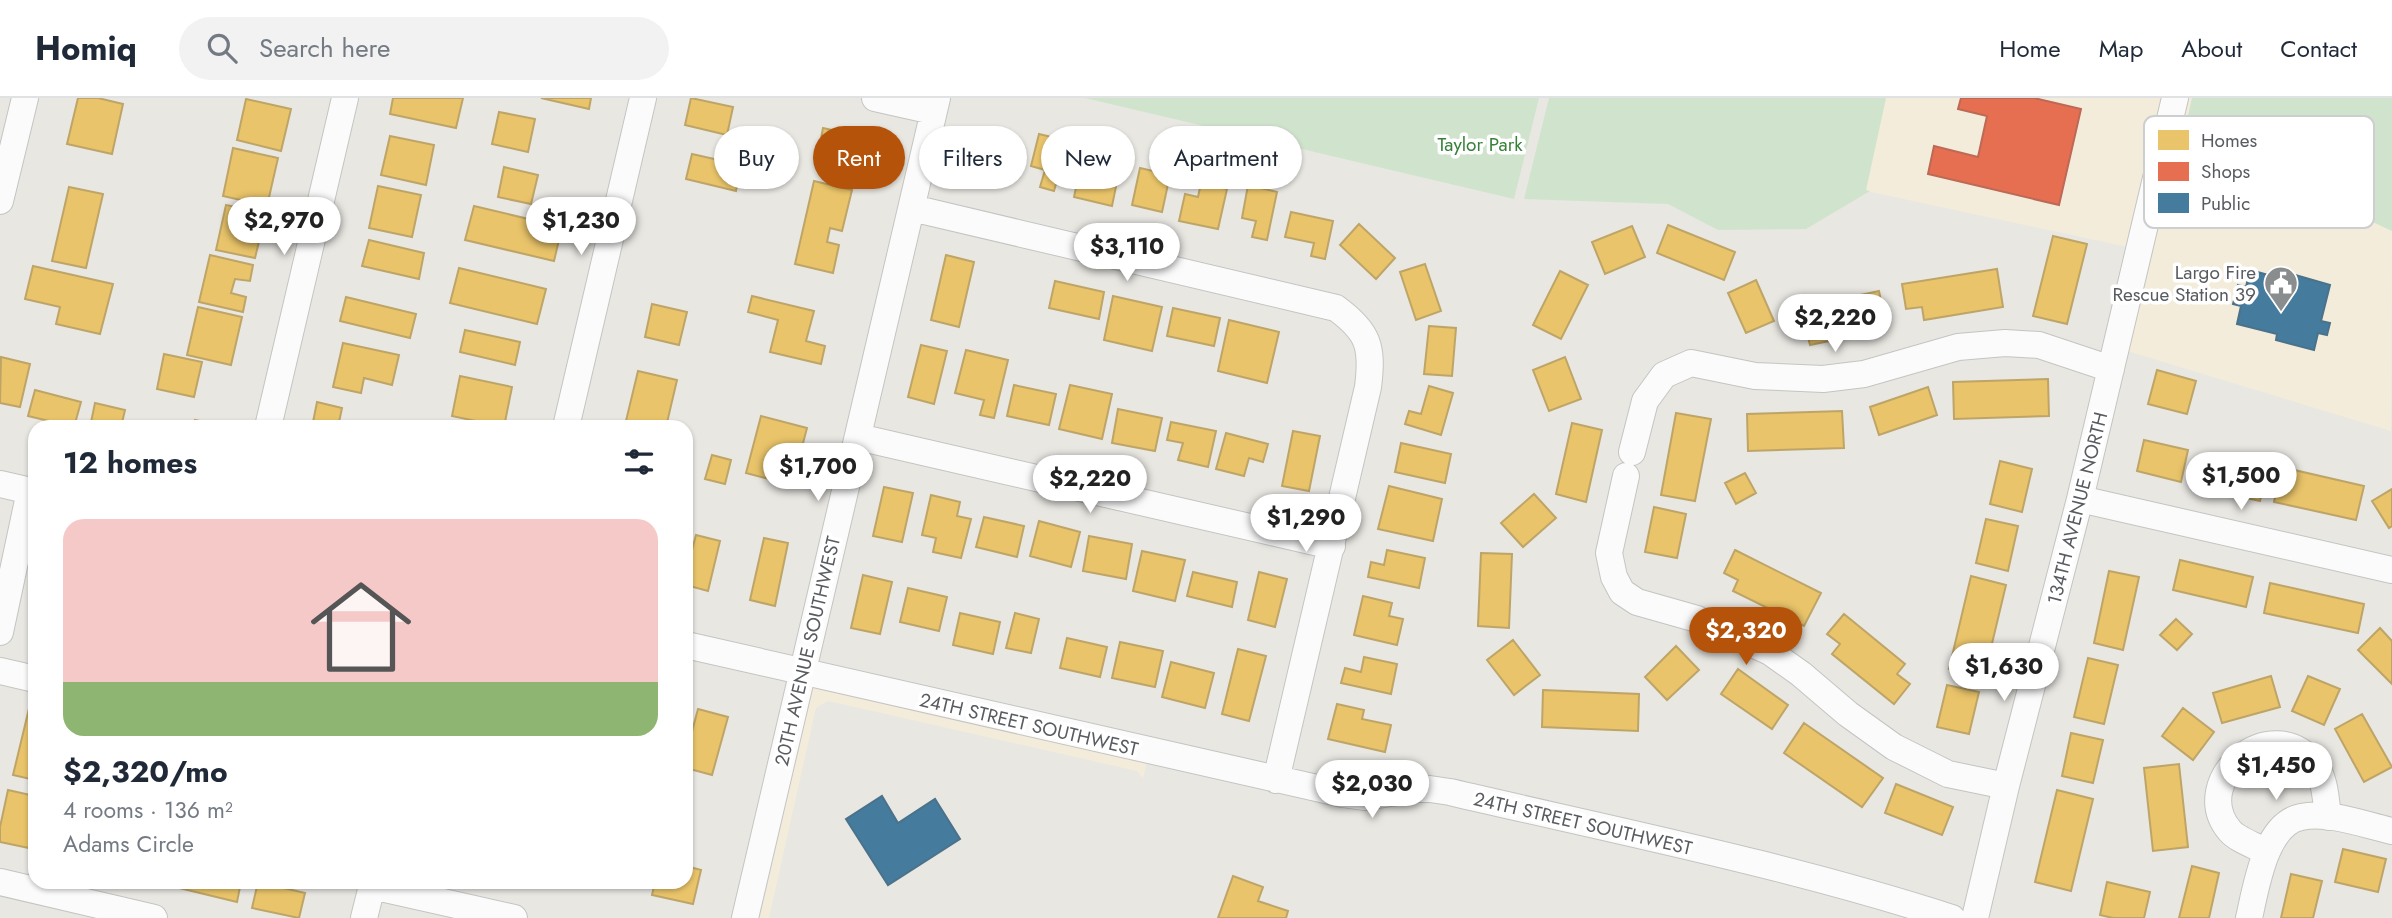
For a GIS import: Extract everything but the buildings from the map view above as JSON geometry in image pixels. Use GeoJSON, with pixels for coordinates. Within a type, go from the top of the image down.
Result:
{"type":"FeatureCollection","features":[{"type":"Feature","properties":{"kind":"street"},"geometry":{"type":"LineString","coordinates":[[0,201],[24,98]]}},
{"type":"Feature","properties":{"kind":"street"},"geometry":{"type":"LineString","coordinates":[[270,420],[345,98]]}},
{"type":"Feature","properties":{"kind":"street"},"geometry":{"type":"LineString","coordinates":[[568,420],[643,98]]}},
{"type":"Feature","properties":{"kind":"street"},"geometry":{"type":"LineString","coordinates":[[875,98],[935,105]]}},
{"type":"Feature","properties":{"kind":"street","name":"134TH AVENUE NORTH"},"geometry":{"type":"LineString","coordinates":[[2171,116],[2175,98]]}},
{"type":"Feature","properties":{"kind":"street","name":"20TH AVENUE SOUTHWEST"},"geometry":{"type":"LineString","coordinates":[[745,918],[935,105]]}},
{"type":"Feature","properties":{"kind":"street"},"geometry":{"type":"LineString","coordinates":[[912,208],[1336,308],[1357,323],[1368,344],[1369,378],[1276,780]]}},
{"type":"Feature","properties":{"kind":"street","name":"134TH AVENUE NORTH"},"geometry":{"type":"LineString","coordinates":[[1975,918],[2080,499],[2144,228]]}},
{"type":"Feature","properties":{"kind":"street"},"geometry":{"type":"LineString","coordinates":[[2006,786],[1948,774],[1905,752],[1848,714],[1770,652],[1697,619],[1637,602],[1622,592],[1614,577],[1609,553],[1629,464],[1645,401],[1664,375],[1691,363],[1755,376],[1823,379],[1864,374],[1958,347],[2005,343],[2039,345],[2111,369]]}},
{"type":"Feature","properties":{"kind":"street"},"geometry":{"type":"LineString","coordinates":[[858,437],[1332,546]]}},
{"type":"Feature","properties":{"kind":"street"},"geometry":{"type":"LineString","coordinates":[[0,484],[28,491]]}},
{"type":"Feature","properties":{"kind":"street"},"geometry":{"type":"LineString","coordinates":[[2080,499],[2392,570]]}},
{"type":"Feature","properties":{"kind":"street"},"geometry":{"type":"LineString","coordinates":[[0,632],[28,513]]}},
{"type":"Feature","properties":{"kind":"street","name":"24TH STREET SOUTHWEST"},"geometry":{"type":"LineString","coordinates":[[693,647],[1276,780],[1365,797],[1423,788],[1450,792],[1872,892],[1952,918]]}},
{"type":"Feature","properties":{"kind":"street"},"geometry":{"type":"LineString","coordinates":[[0,671],[28,677]]}},
{"type":"Feature","properties":{"kind":"street"},"geometry":{"type":"LineString","coordinates":[[2267,852],[2231,832],[2222,817],[2219,800],[2222,781],[2232,762],[2248,751],[2261,746],[2277,745],[2290,747],[2305,755],[2323,780],[2328,817]]}},
{"type":"Feature","properties":{"kind":"street"},"geometry":{"type":"LineString","coordinates":[[2249,918],[2267,852],[2282,826],[2300,817],[2328,817],[2392,831]]}},
{"type":"Feature","properties":{"kind":"street"},"geometry":{"type":"LineString","coordinates":[[0,882],[28,889]]}},
{"type":"Feature","properties":{"kind":"street"},"geometry":{"type":"LineString","coordinates":[[30,889],[154,918]]}},
{"type":"Feature","properties":{"kind":"street"},"geometry":{"type":"LineString","coordinates":[[364,918],[372,889]]}},
{"type":"Feature","properties":{"kind":"street"},"geometry":{"type":"LineString","coordinates":[[394,889],[514,918]]}},
{"type":"Feature","properties":{"kind":"shaded area"},"geometry":{"type":"Polygon","coordinates":[[[1886,98],[2163,98],[2159,116],[2144,116],[2144,179],[2128,247],[1866,191],[1886,98]]]}},
{"type":"Feature","properties":{"kind":"shaded area"},"geometry":{"type":"Polygon","coordinates":[[[2187,98],[2192,98],[2188,116],[2183,116],[2187,98]]]}},
{"type":"Feature","properties":{"kind":"shaded area"},"geometry":{"type":"Polygon","coordinates":[[[2374,222],[2392,231],[2391,431],[2127,351],[2156,228],[2374,228],[2374,222]]]}},
{"type":"Feature","properties":{"kind":"shaded area"},"geometry":{"type":"Polygon","coordinates":[[[813,685],[1147,761],[1143,779],[1137,771],[828,701],[816,708],[769,918],[760,918],[813,685]]]}},
{"type":"Feature","properties":{"kind":"green space","name":"Taylor Park"},"geometry":{"type":"Polygon","coordinates":[[[1085,98],[1539,98],[1514,199],[1302,149],[1302,126],[1204,126],[1085,98]]]}},
{"type":"Feature","properties":{"kind":"green space"},"geometry":{"type":"Polygon","coordinates":[[[1549,98],[1886,98],[1866,190],[1870,191],[1806,229],[1718,230],[1668,204],[1524,199],[1549,98]]]}},
{"type":"Feature","properties":{"kind":"green space"},"geometry":{"type":"Polygon","coordinates":[[[2192,98],[2392,98],[2392,231],[2374,223],[2374,116],[2188,116],[2192,98]]]}},
{"type":"Feature","properties":{"kind":"place","name":"Largo Fire Rescue Station 39"},"geometry":{"type":"Point","coordinates":[2281,313]}}]}
